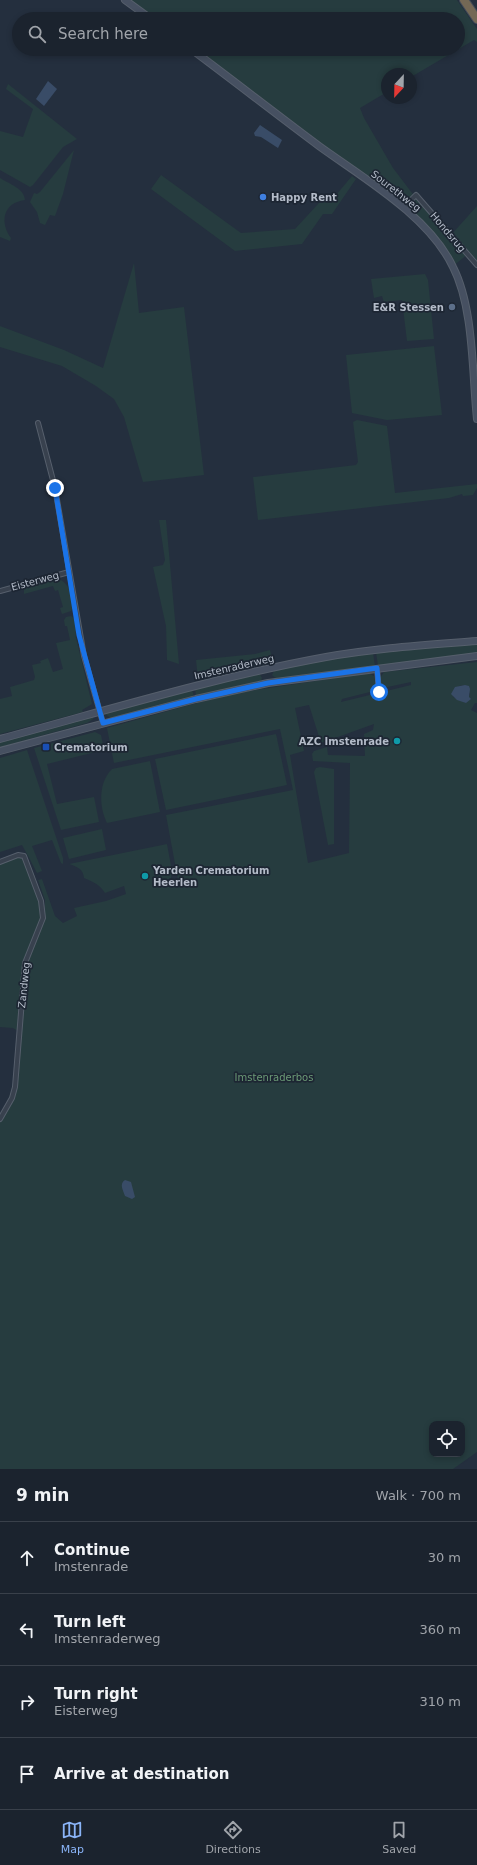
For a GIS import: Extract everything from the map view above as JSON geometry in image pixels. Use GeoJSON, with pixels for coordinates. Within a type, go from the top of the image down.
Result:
{"type":"FeatureCollection","features":[{"type":"Feature","properties":{"kind":"highway"},"geometry":{"type":"LineString","coordinates":[[464,0],[477,19]]}},
{"type":"Feature","properties":{"kind":"street"},"geometry":{"type":"LineString","coordinates":[[126,0],[142,12]]}},
{"type":"Feature","properties":{"kind":"street","name":"Sourethweg"},"geometry":{"type":"LineString","coordinates":[[200,56],[403,208],[424,227],[446,255],[458,277],[467,313],[477,419]]}},
{"type":"Feature","properties":{"kind":"street","name":"Hondsrug"},"geometry":{"type":"LineString","coordinates":[[403,208],[416,195],[477,265]]}},
{"type":"Feature","properties":{"kind":"street","name":"Eisterweg"},"geometry":{"type":"LineString","coordinates":[[38,423],[55,488],[84,656],[103,723]]}},
{"type":"Feature","properties":{"kind":"street","name":"Eisterweg"},"geometry":{"type":"LineString","coordinates":[[0,590],[69,572]]}},
{"type":"Feature","properties":{"kind":"street","name":"Imstenraderweg"},"geometry":{"type":"LineString","coordinates":[[0,739],[265,669],[321,658],[392,648],[477,641]]}},
{"type":"Feature","properties":{"kind":"street"},"geometry":{"type":"LineString","coordinates":[[0,751],[196,699],[268,683],[477,656]]}},
{"type":"Feature","properties":{"kind":"street"},"geometry":{"type":"LineString","coordinates":[[377,668],[379,692]]}},
{"type":"Feature","properties":{"kind":"street","name":"Zandweg"},"geometry":{"type":"LineString","coordinates":[[0,862],[18,856],[24,856],[41,901],[43,918],[27,957],[24,970],[16,1087],[12,1098],[0,1119]]}},
{"type":"Feature","properties":{"kind":"green space"},"geometry":{"type":"Polygon","coordinates":[[[130,0],[457,0],[477,29],[477,42],[474,40],[465,45],[465,12],[146,12],[130,0]]]}},
{"type":"Feature","properties":{"kind":"green space"},"geometry":{"type":"Polygon","coordinates":[[[204,56],[447,56],[417,73],[417,68],[381,68],[381,96],[360,108],[364,118],[393,168],[412,193],[451,235],[477,206],[477,263],[468,254],[453,266],[425,227],[365,176],[204,56]]]}},
{"type":"Feature","properties":{"kind":"green space"},"geometry":{"type":"Polygon","coordinates":[[[8,84],[77,139],[63,147],[30,187],[0,170],[0,131],[23,137],[33,109],[6,89],[8,84]]]}},
{"type":"Feature","properties":{"kind":"green space"},"geometry":{"type":"Polygon","coordinates":[[[74,150],[63,194],[55,216],[50,215],[45,225],[40,223],[37,212],[30,202],[34,193],[37,194],[40,192],[74,150]]]}},
{"type":"Feature","properties":{"kind":"green space"},"geometry":{"type":"Polygon","coordinates":[[[161,175],[241,233],[295,229],[319,203],[331,201],[352,176],[356,179],[332,214],[323,214],[302,244],[235,251],[151,189],[161,175]]]}},
{"type":"Feature","properties":{"kind":"green space"},"geometry":{"type":"Polygon","coordinates":[[[0,178],[19,189],[25,200],[12,205],[5,214],[5,226],[11,238],[10,241],[0,237],[0,178]]]}},
{"type":"Feature","properties":{"kind":"green space"},"geometry":{"type":"Polygon","coordinates":[[[134,263],[139,313],[184,307],[204,475],[143,482],[124,417],[114,399],[96,386],[62,366],[0,347],[0,326],[64,350],[103,368],[134,263]]]}},
{"type":"Feature","properties":{"kind":"green space"},"geometry":{"type":"Polygon","coordinates":[[[425,274],[428,280],[434,339],[407,341],[402,300],[384,302],[382,296],[374,298],[371,279],[425,274]]]}},
{"type":"Feature","properties":{"kind":"green space"},"geometry":{"type":"Polygon","coordinates":[[[434,346],[442,415],[387,420],[352,413],[346,355],[434,346]]]}},
{"type":"Feature","properties":{"kind":"green space"},"geometry":{"type":"Polygon","coordinates":[[[357,420],[387,426],[395,493],[477,484],[477,488],[473,495],[463,496],[462,494],[449,498],[258,520],[253,477],[356,465],[358,462],[353,422],[357,420]]]}},
{"type":"Feature","properties":{"kind":"green space"},"geometry":{"type":"Polygon","coordinates":[[[159,520],[166,520],[179,664],[167,660],[166,626],[153,567],[163,565],[165,560],[159,520]]]}},
{"type":"Feature","properties":{"kind":"green space"},"geometry":{"type":"Polygon","coordinates":[[[58,579],[69,588],[73,598],[73,607],[71,611],[62,614],[60,608],[63,607],[58,590],[55,591],[53,586],[24,594],[24,589],[58,579]]]}},
{"type":"Feature","properties":{"kind":"green space"},"geometry":{"type":"Polygon","coordinates":[[[71,616],[76,623],[76,638],[92,704],[82,710],[83,712],[0,734],[0,699],[12,696],[10,687],[34,680],[35,677],[32,665],[41,663],[40,661],[48,658],[53,672],[63,669],[56,643],[70,640],[64,620],[66,617],[71,616]]]}},
{"type":"Feature","properties":{"kind":"green space"},"geometry":{"type":"Polygon","coordinates":[[[477,642],[477,653],[378,666],[376,652],[477,642]]]}},
{"type":"Feature","properties":{"kind":"green space"},"geometry":{"type":"Polygon","coordinates":[[[270,650],[273,662],[198,679],[196,660],[255,654],[270,650]]]}},
{"type":"Feature","properties":{"kind":"green space"},"geometry":{"type":"Polygon","coordinates":[[[373,652],[375,667],[278,680],[272,675],[275,669],[373,652]]]}},
{"type":"Feature","properties":{"kind":"green space","name":"Imstenraderbos"},"geometry":{"type":"Polygon","coordinates":[[[477,662],[477,703],[475,703],[471,710],[477,713],[477,1452],[453,1469],[0,1469],[0,1117],[10,1096],[14,1076],[18,1031],[13,1028],[0,1027],[0,863],[16,857],[21,857],[26,860],[34,875],[37,885],[41,904],[40,919],[44,919],[45,900],[38,880],[42,879],[55,916],[63,923],[77,916],[74,908],[106,901],[126,894],[124,886],[105,893],[96,884],[84,878],[80,869],[69,864],[167,844],[172,871],[171,878],[160,882],[161,887],[177,884],[178,880],[166,815],[293,790],[280,729],[114,763],[107,728],[242,692],[368,673],[374,676],[376,688],[374,691],[342,699],[341,702],[411,685],[411,682],[383,688],[380,678],[384,672],[477,662]],[[465,685],[459,686],[453,697],[466,703],[470,694],[465,685]],[[309,705],[295,708],[304,751],[290,755],[308,863],[349,853],[350,763],[313,761],[312,754],[314,751],[327,747],[328,755],[365,756],[364,734],[373,730],[374,724],[321,743],[309,705]]]}},
{"type":"Feature","properties":{"kind":"green space"},"geometry":{"type":"Polygon","coordinates":[[[259,673],[262,678],[260,683],[196,697],[195,688],[259,673]]]}},
{"type":"Feature","properties":{"kind":"green space"},"geometry":{"type":"Polygon","coordinates":[[[192,689],[194,697],[111,718],[105,714],[106,712],[192,689]]]}},
{"type":"Feature","properties":{"kind":"green space"},"geometry":{"type":"Polygon","coordinates":[[[94,716],[93,719],[87,723],[0,747],[0,741],[94,716]]]}},
{"type":"Feature","properties":{"kind":"green space"},"geometry":{"type":"Polygon","coordinates":[[[95,732],[101,735],[104,750],[47,764],[57,804],[94,797],[99,822],[61,830],[34,748],[95,732]]]}},
{"type":"Feature","properties":{"kind":"green space"},"geometry":{"type":"Polygon","coordinates":[[[276,734],[287,785],[166,810],[155,759],[276,734]]]}},
{"type":"Feature","properties":{"kind":"green space"},"geometry":{"type":"Polygon","coordinates":[[[27,750],[63,858],[63,864],[61,863],[52,840],[32,846],[42,871],[37,873],[22,845],[0,852],[0,758],[27,750]]]}},
{"type":"Feature","properties":{"kind":"green space"},"geometry":{"type":"Polygon","coordinates":[[[150,761],[160,812],[107,823],[102,810],[101,795],[107,775],[112,769],[150,761]]]}},
{"type":"Feature","properties":{"kind":"green space"},"geometry":{"type":"Polygon","coordinates":[[[320,767],[334,769],[334,844],[328,845],[314,772],[316,768],[320,767]]]}},
{"type":"Feature","properties":{"kind":"green space"},"geometry":{"type":"Polygon","coordinates":[[[102,829],[106,850],[69,859],[63,838],[102,829]]]}},
{"type":"Feature","properties":{"kind":"water"},"geometry":{"type":"Polygon","coordinates":[[[48,81],[57,89],[44,106],[36,99],[48,81]]]}},
{"type":"Feature","properties":{"kind":"water"},"geometry":{"type":"Polygon","coordinates":[[[260,125],[282,140],[278,148],[261,137],[255,136],[254,133],[260,125]]]}},
{"type":"Feature","properties":{"kind":"water"},"geometry":{"type":"Polygon","coordinates":[[[465,685],[469,686],[469,697],[471,699],[466,703],[457,700],[451,694],[455,687],[465,685]]]}},
{"type":"Feature","properties":{"kind":"water"},"geometry":{"type":"Polygon","coordinates":[[[125,1180],[131,1182],[135,1197],[132,1199],[125,1196],[123,1192],[122,1183],[125,1180]]]}},
{"type":"Feature","properties":{"kind":"place","name":"Happy Rent"},"geometry":{"type":"Point","coordinates":[263,197]}},
{"type":"Feature","properties":{"kind":"place","name":"E&R Stessen"},"geometry":{"type":"Point","coordinates":[452,307]}},
{"type":"Feature","properties":{"kind":"place","name":"AZC Imstenrade"},"geometry":{"type":"Point","coordinates":[397,741]}},
{"type":"Feature","properties":{"kind":"place","name":"Crematorium"},"geometry":{"type":"Point","coordinates":[46,747]}},
{"type":"Feature","properties":{"kind":"place","name":"Yarden Crematorium Heerlen"},"geometry":{"type":"Point","coordinates":[145,876]}},
{"type":"Feature","properties":{"kind":"route"},"geometry":{"type":"LineString","coordinates":[[55,488],[77,613],[79,635],[103,723],[196,699],[268,683],[377,668],[379,692]]}}]}
